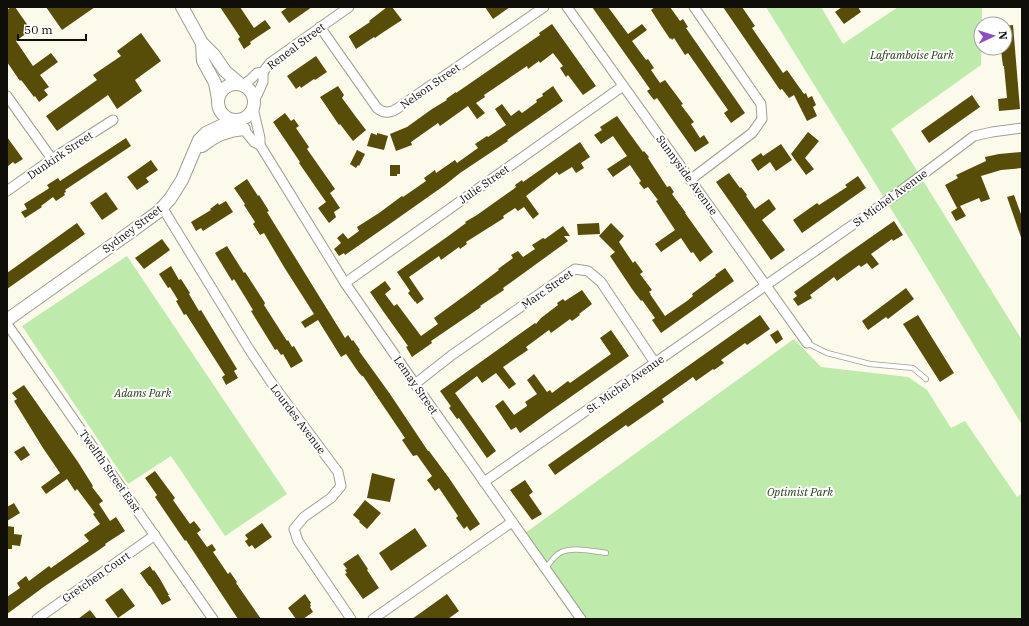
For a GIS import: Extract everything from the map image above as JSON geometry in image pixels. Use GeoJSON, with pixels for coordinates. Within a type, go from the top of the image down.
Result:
{"type":"FeatureCollection","features":[{"type":"Feature","properties":{"kind":"street"},"geometry":{"type":"LineString","coordinates":[[182,7],[202,43],[214,55],[226,71],[241,85],[250,90],[252,94],[253,104],[249,114],[238,123],[228,118],[218,107],[215,83],[203,62],[202,43]]}},
{"type":"Feature","properties":{"kind":"street","name":"Reneal Street"},"geometry":{"type":"LineString","coordinates":[[253,104],[263,82],[263,72],[270,63],[349,7]]}},
{"type":"Feature","properties":{"kind":"street","name":"Nelson Street"},"geometry":{"type":"LineString","coordinates":[[320,27],[376,108],[383,112],[389,112],[398,108],[544,7]]}},
{"type":"Feature","properties":{"kind":"street","name":"Sunnyside Avenue"},"geometry":{"type":"LineString","coordinates":[[567,7],[807,343]]}},
{"type":"Feature","properties":{"kind":"street"},"geometry":{"type":"LineString","coordinates":[[690,180],[752,133],[762,119],[761,104],[694,7]]}},
{"type":"Feature","properties":{"kind":"street","name":"Reneal Street"},"geometry":{"type":"LineString","coordinates":[[241,85],[250,80],[257,73],[263,72]]}},
{"type":"Feature","properties":{"kind":"street"},"geometry":{"type":"LineString","coordinates":[[218,99],[220,92],[226,87],[233,84],[241,85]]}},
{"type":"Feature","properties":{"kind":"street","name":"Julie Street"},"geometry":{"type":"LineString","coordinates":[[345,283],[622,86]]}},
{"type":"Feature","properties":{"kind":"street"},"geometry":{"type":"LineString","coordinates":[[7,96],[52,159]]}},
{"type":"Feature","properties":{"kind":"street","name":"Lemay Street"},"geometry":{"type":"LineString","coordinates":[[253,104],[260,145],[345,283],[414,384],[581,619]]}},
{"type":"Feature","properties":{"kind":"street","name":"Dunkirk Street"},"geometry":{"type":"LineString","coordinates":[[7,191],[52,159],[113,120]]}},
{"type":"Feature","properties":{"kind":"street","name":"Lemay Street"},"geometry":{"type":"LineString","coordinates":[[238,123],[254,142],[260,145]]}},
{"type":"Feature","properties":{"kind":"street","name":"Sydney Street"},"geometry":{"type":"LineString","coordinates":[[7,320],[158,212],[170,199],[182,180],[199,140],[206,133],[238,123]]}},
{"type":"Feature","properties":{"kind":"street","name":"St Michel Avenue"},"geometry":{"type":"LineString","coordinates":[[765,285],[894,196],[974,136],[1022,128]]}},
{"type":"Feature","properties":{"kind":"street","name":"Lourdes Avenue"},"geometry":{"type":"LineString","coordinates":[[162,207],[249,349],[271,382],[338,472],[341,486],[331,498],[304,517],[294,529],[298,541],[351,619]]}},
{"type":"Feature","properties":{"kind":"street","name":"Marc Street"},"geometry":{"type":"LineString","coordinates":[[414,384],[452,355],[575,269],[588,271],[602,282],[654,363]]}},
{"type":"Feature","properties":{"kind":"street","name":"St. Michel Avenue"},"geometry":{"type":"LineString","coordinates":[[484,482],[765,285]]}},
{"type":"Feature","properties":{"kind":"street","name":"Twelfth Street East"},"geometry":{"type":"LineString","coordinates":[[7,324],[213,619]]}},
{"type":"Feature","properties":{"kind":"street"},"geometry":{"type":"LineString","coordinates":[[373,619],[512,522]]}},
{"type":"Feature","properties":{"kind":"street","name":"Gretchen Court"},"geometry":{"type":"LineString","coordinates":[[37,619],[155,535]]}},
{"type":"Feature","properties":{"kind":"lane"},"geometry":{"type":"LineString","coordinates":[[807,343],[827,353],[870,364],[913,368],[926,379]]}},
{"type":"Feature","properties":{"kind":"lane"},"geometry":{"type":"LineString","coordinates":[[545,569],[559,553],[571,550],[606,553]]}},
{"type":"Feature","properties":{"kind":"green space","name":"Laframboise Park"},"geometry":{"type":"Polygon","coordinates":[[[766,7],[821,7],[843,44],[898,7],[982,7],[982,16],[973,16],[973,56],[981,56],[981,65],[891,129],[1022,340],[1022,425],[917,251],[766,7]]]}},
{"type":"Feature","properties":{"kind":"green space","name":"Adams Park"},"geometry":{"type":"Polygon","coordinates":[[[127,256],[287,494],[225,536],[171,456],[128,484],[22,326],[127,256]]]}},
{"type":"Feature","properties":{"kind":"green space","name":"Optimist Park"},"geometry":{"type":"Polygon","coordinates":[[[794,339],[821,367],[908,377],[927,390],[951,428],[965,421],[1017,497],[1022,493],[1022,619],[580,619],[521,536],[794,339]]]}},
{"type":"Feature","properties":{"kind":"building"},"geometry":{"type":"Polygon","coordinates":[[[11,7],[15,7],[31,30],[16,41],[33,66],[51,53],[58,62],[40,75],[49,87],[44,90],[48,95],[39,102],[21,80],[20,81],[7,62],[7,10],[11,7]]]}},
{"type":"Feature","properties":{"kind":"building"},"geometry":{"type":"Polygon","coordinates":[[[46,7],[95,7],[62,30],[46,7]]]}},
{"type":"Feature","properties":{"kind":"building"},"geometry":{"type":"Polygon","coordinates":[[[220,7],[240,7],[254,28],[265,20],[271,28],[250,42],[251,44],[244,49],[238,39],[240,37],[220,7]]]}},
{"type":"Feature","properties":{"kind":"building"},"geometry":{"type":"Polygon","coordinates":[[[288,7],[312,7],[289,23],[281,12],[288,7]]]}},
{"type":"Feature","properties":{"kind":"building"},"geometry":{"type":"Polygon","coordinates":[[[387,7],[392,7],[402,20],[356,49],[349,36],[370,22],[369,21],[387,7]]]}},
{"type":"Feature","properties":{"kind":"building"},"geometry":{"type":"Polygon","coordinates":[[[485,7],[510,7],[493,19],[485,7]]]}},
{"type":"Feature","properties":{"kind":"building"},"geometry":{"type":"Polygon","coordinates":[[[592,7],[608,7],[628,34],[642,24],[647,30],[632,41],[654,68],[651,70],[660,83],[665,80],[683,104],[681,105],[694,122],[691,124],[700,138],[704,135],[709,143],[695,152],[657,98],[654,100],[647,91],[650,89],[592,7]]]}},
{"type":"Feature","properties":{"kind":"building"},"geometry":{"type":"Polygon","coordinates":[[[655,7],[670,7],[680,21],[683,19],[688,27],[686,28],[745,113],[731,123],[724,113],[728,110],[688,53],[685,55],[674,38],[672,40],[671,38],[670,39],[662,27],[651,10],[655,7]]]}},
{"type":"Feature","properties":{"kind":"building"},"geometry":{"type":"Polygon","coordinates":[[[723,7],[742,7],[755,26],[752,28],[783,73],[787,70],[804,94],[806,93],[808,98],[812,96],[816,105],[813,107],[817,116],[807,121],[794,95],[789,98],[782,89],[780,90],[723,7]]]}},
{"type":"Feature","properties":{"kind":"building"},"geometry":{"type":"Polygon","coordinates":[[[842,7],[858,7],[861,12],[844,24],[835,12],[842,7]]]}},
{"type":"Feature","properties":{"kind":"building"},"geometry":{"type":"Polygon","coordinates":[[[552,24],[596,86],[583,95],[568,75],[566,77],[560,68],[563,66],[553,53],[540,63],[539,61],[528,69],[527,66],[484,95],[485,97],[476,103],[485,113],[477,119],[468,106],[440,126],[438,123],[411,142],[412,145],[396,151],[390,134],[407,127],[447,100],[446,99],[540,35],[539,33],[552,24]]]}},
{"type":"Feature","properties":{"kind":"building"},"geometry":{"type":"Polygon","coordinates":[[[1013,25],[1020,109],[999,111],[998,99],[1007,98],[1002,56],[1013,56],[1013,25]]]}},
{"type":"Feature","properties":{"kind":"building"},"geometry":{"type":"Polygon","coordinates":[[[141,33],[161,61],[135,80],[142,91],[117,109],[108,95],[57,131],[46,116],[97,80],[93,75],[121,56],[117,51],[141,33]]]}},
{"type":"Feature","properties":{"kind":"building"},"geometry":{"type":"Polygon","coordinates":[[[316,56],[327,72],[301,88],[300,86],[296,89],[287,76],[316,56]]]}},
{"type":"Feature","properties":{"kind":"building"},"geometry":{"type":"Polygon","coordinates":[[[338,86],[344,95],[342,98],[366,130],[353,141],[340,124],[339,125],[320,97],[338,86]]]}},
{"type":"Feature","properties":{"kind":"building"},"geometry":{"type":"Polygon","coordinates":[[[553,86],[563,101],[345,255],[344,253],[339,256],[334,249],[341,243],[337,238],[343,233],[348,239],[359,231],[357,227],[426,181],[424,178],[435,170],[436,173],[455,160],[457,163],[478,148],[475,144],[506,125],[495,109],[502,104],[511,116],[519,110],[522,113],[537,102],[536,100],[543,96],[542,94],[553,86]]]}},
{"type":"Feature","properties":{"kind":"building"},"geometry":{"type":"Polygon","coordinates":[[[972,95],[980,107],[929,143],[921,131],[972,95]]]}},
{"type":"Feature","properties":{"kind":"building"},"geometry":{"type":"Polygon","coordinates":[[[285,113],[291,121],[294,119],[299,126],[296,128],[309,147],[307,149],[335,189],[330,193],[340,208],[334,212],[336,217],[329,223],[318,208],[326,202],[273,122],[285,113]]]}},
{"type":"Feature","properties":{"kind":"building"},"geometry":{"type":"Polygon","coordinates":[[[617,116],[643,152],[644,151],[649,157],[648,158],[667,187],[670,186],[674,192],[672,194],[713,252],[700,262],[693,252],[691,253],[681,238],[661,252],[655,244],[675,230],[656,201],[658,200],[648,187],[644,189],[639,183],[641,181],[630,165],[613,177],[607,169],[627,156],[613,136],[601,144],[594,135],[602,130],[600,127],[617,116]]]}},
{"type":"Feature","properties":{"kind":"building"},"geometry":{"type":"Polygon","coordinates":[[[808,132],[819,141],[805,158],[814,169],[806,175],[791,154],[808,132]]]}},
{"type":"Feature","properties":{"kind":"building"},"geometry":{"type":"Polygon","coordinates":[[[371,133],[388,136],[384,150],[367,146],[371,133]]]}},
{"type":"Feature","properties":{"kind":"building"},"geometry":{"type":"Polygon","coordinates":[[[7,137],[23,159],[15,164],[13,162],[7,167],[7,137]]]}},
{"type":"Feature","properties":{"kind":"building"},"geometry":{"type":"Polygon","coordinates":[[[126,138],[131,146],[65,190],[65,195],[56,201],[53,197],[41,206],[42,207],[25,218],[21,212],[27,209],[24,204],[48,189],[49,188],[47,185],[58,178],[60,181],[126,138]]]}},
{"type":"Feature","properties":{"kind":"building"},"geometry":{"type":"Polygon","coordinates":[[[580,142],[590,157],[581,163],[584,168],[576,173],[572,167],[559,175],[557,172],[526,196],[539,214],[533,219],[524,207],[518,211],[515,208],[503,216],[504,218],[466,242],[467,244],[460,249],[459,247],[441,260],[439,256],[409,277],[424,299],[417,304],[415,302],[408,293],[410,291],[397,272],[447,237],[466,223],[465,222],[515,188],[515,185],[522,180],[523,182],[580,142]]]}},
{"type":"Feature","properties":{"kind":"building"},"geometry":{"type":"Polygon","coordinates":[[[781,144],[792,160],[776,171],[770,162],[758,171],[751,160],[761,153],[763,156],[781,144]]]}},
{"type":"Feature","properties":{"kind":"building"},"geometry":{"type":"Polygon","coordinates":[[[357,150],[365,154],[359,166],[358,165],[356,168],[350,164],[357,150]]]}},
{"type":"Feature","properties":{"kind":"building"},"geometry":{"type":"Polygon","coordinates":[[[1021,152],[1022,168],[1001,170],[981,176],[990,199],[981,202],[979,198],[960,206],[966,216],[956,221],[951,212],[959,207],[957,208],[945,185],[958,178],[956,175],[986,161],[985,157],[1021,152]]]}},
{"type":"Feature","properties":{"kind":"building"},"geometry":{"type":"Polygon","coordinates":[[[151,160],[158,170],[146,178],[149,182],[137,190],[127,177],[151,160]]]}},
{"type":"Feature","properties":{"kind":"building"},"geometry":{"type":"Polygon","coordinates":[[[390,165],[400,165],[400,174],[397,174],[397,176],[390,176],[390,165]]]}},
{"type":"Feature","properties":{"kind":"building"},"geometry":{"type":"Polygon","coordinates":[[[729,173],[747,195],[746,196],[755,209],[769,199],[776,209],[762,220],[785,250],[771,260],[716,182],[729,173]]]}},
{"type":"Feature","properties":{"kind":"building"},"geometry":{"type":"Polygon","coordinates":[[[858,176],[866,188],[802,233],[793,220],[817,203],[819,205],[847,187],[845,185],[858,176]]]}},
{"type":"Feature","properties":{"kind":"building"},"geometry":{"type":"Polygon","coordinates":[[[247,179],[269,211],[267,212],[345,338],[348,335],[352,341],[353,340],[428,451],[449,478],[480,524],[470,531],[467,526],[464,529],[456,518],[458,516],[439,488],[435,491],[427,480],[432,476],[417,455],[413,456],[402,440],[405,438],[363,376],[359,373],[346,354],[341,357],[318,320],[305,328],[301,322],[314,314],[264,233],[260,235],[253,224],[255,222],[234,188],[247,179]]]}},
{"type":"Feature","properties":{"kind":"building"},"geometry":{"type":"Polygon","coordinates":[[[106,192],[118,209],[102,220],[90,203],[106,192]]]}},
{"type":"Feature","properties":{"kind":"building"},"geometry":{"type":"Polygon","coordinates":[[[1014,195],[1022,217],[1022,237],[1007,197],[1014,195]]]}},
{"type":"Feature","properties":{"kind":"building"},"geometry":{"type":"Polygon","coordinates":[[[226,201],[233,212],[203,231],[201,228],[196,231],[191,222],[211,210],[210,209],[218,203],[219,205],[226,201]]]}},
{"type":"Feature","properties":{"kind":"building"},"geometry":{"type":"Polygon","coordinates":[[[894,221],[903,235],[893,241],[892,239],[871,254],[879,264],[872,269],[867,263],[861,267],[859,265],[837,281],[834,277],[810,295],[812,298],[798,306],[793,299],[797,296],[794,292],[894,221]]]}},
{"type":"Feature","properties":{"kind":"building"},"geometry":{"type":"Polygon","coordinates":[[[77,223],[85,234],[7,289],[7,273],[77,223]]]}},
{"type":"Feature","properties":{"kind":"building"},"geometry":{"type":"Polygon","coordinates":[[[599,223],[600,234],[578,235],[577,224],[599,223]]]}},
{"type":"Feature","properties":{"kind":"building"},"geometry":{"type":"Polygon","coordinates":[[[611,223],[624,236],[619,242],[633,263],[635,261],[643,272],[640,274],[652,290],[649,292],[650,294],[665,316],[687,301],[693,296],[692,294],[725,268],[734,281],[661,333],[652,320],[655,318],[632,289],[610,256],[615,252],[599,236],[611,223]]]}},
{"type":"Feature","properties":{"kind":"building"},"geometry":{"type":"Polygon","coordinates":[[[563,226],[570,236],[564,236],[568,241],[503,288],[504,290],[480,306],[481,307],[431,341],[432,343],[412,357],[406,347],[408,346],[370,292],[385,281],[391,289],[385,294],[394,306],[397,304],[421,336],[438,324],[434,318],[499,270],[498,269],[513,258],[511,255],[518,251],[523,257],[535,249],[532,245],[543,238],[545,239],[563,226]]]}},
{"type":"Feature","properties":{"kind":"building"},"geometry":{"type":"Polygon","coordinates":[[[162,239],[170,250],[144,269],[135,258],[162,239]]]}},
{"type":"Feature","properties":{"kind":"building"},"geometry":{"type":"Polygon","coordinates":[[[227,246],[265,303],[264,305],[287,341],[288,340],[292,347],[294,346],[303,361],[291,368],[283,354],[281,355],[277,349],[275,350],[251,311],[253,310],[234,279],[232,281],[215,253],[227,246]]]}},
{"type":"Feature","properties":{"kind":"building"},"geometry":{"type":"Polygon","coordinates":[[[171,266],[179,280],[181,279],[190,293],[189,294],[199,311],[201,310],[237,369],[234,371],[238,378],[226,385],[222,377],[225,375],[186,314],[184,315],[176,301],[178,300],[170,287],[168,288],[159,274],[171,266]]]}},
{"type":"Feature","properties":{"kind":"building"},"geometry":{"type":"Polygon","coordinates":[[[906,288],[914,299],[888,319],[886,317],[868,330],[862,321],[906,288]]]}},
{"type":"Feature","properties":{"kind":"building"},"geometry":{"type":"Polygon","coordinates":[[[582,290],[592,304],[572,321],[570,319],[551,333],[549,330],[526,347],[528,350],[503,367],[516,384],[509,389],[496,373],[482,383],[477,376],[455,393],[496,451],[487,458],[459,418],[457,419],[449,408],[451,406],[440,391],[535,323],[536,324],[541,318],[558,305],[557,303],[563,299],[565,301],[582,290]]]}},
{"type":"Feature","properties":{"kind":"building"},"geometry":{"type":"Polygon","coordinates":[[[760,315],[770,329],[747,345],[745,343],[721,360],[724,363],[714,370],[713,369],[696,381],[693,377],[662,399],[664,402],[628,427],[626,425],[555,475],[548,465],[760,315]]]}},
{"type":"Feature","properties":{"kind":"building"},"geometry":{"type":"Polygon","coordinates":[[[918,315],[954,373],[940,382],[903,324],[918,315]]]}},
{"type":"Feature","properties":{"kind":"building"},"geometry":{"type":"Polygon","coordinates":[[[611,330],[629,356],[520,433],[516,427],[511,430],[495,406],[503,400],[514,415],[527,406],[525,402],[537,394],[527,380],[534,374],[547,392],[550,390],[552,393],[568,381],[570,383],[611,354],[600,338],[611,330]]]}},
{"type":"Feature","properties":{"kind":"building"},"geometry":{"type":"Polygon","coordinates":[[[778,330],[783,339],[776,344],[770,335],[778,330]]]}},
{"type":"Feature","properties":{"kind":"building"},"geometry":{"type":"Polygon","coordinates":[[[24,385],[78,462],[93,486],[92,487],[103,501],[99,504],[110,521],[116,517],[125,531],[7,614],[7,597],[20,588],[17,583],[26,576],[29,581],[49,566],[51,568],[89,541],[84,535],[100,524],[93,514],[95,513],[77,489],[75,491],[67,479],[46,494],[41,487],[60,473],[14,401],[17,399],[12,393],[24,385]]]}},
{"type":"Feature","properties":{"kind":"building"},"geometry":{"type":"Polygon","coordinates":[[[24,446],[30,455],[21,461],[14,452],[24,446]]]}},
{"type":"Feature","properties":{"kind":"building"},"geometry":{"type":"Polygon","coordinates":[[[155,471],[175,498],[173,500],[190,524],[194,521],[201,530],[197,533],[207,547],[212,544],[216,550],[213,552],[228,574],[230,572],[261,619],[238,619],[186,540],[185,541],[155,497],[157,495],[145,478],[155,471]]]}},
{"type":"Feature","properties":{"kind":"building"},"geometry":{"type":"Polygon","coordinates":[[[372,473],[395,479],[390,502],[367,498],[372,473]]]}},
{"type":"Feature","properties":{"kind":"building"},"geometry":{"type":"Polygon","coordinates":[[[525,480],[533,492],[529,495],[542,514],[532,520],[510,490],[525,480]]]}},
{"type":"Feature","properties":{"kind":"building"},"geometry":{"type":"Polygon","coordinates":[[[365,500],[381,513],[367,529],[353,515],[365,500]]]}},
{"type":"Feature","properties":{"kind":"building"},"geometry":{"type":"Polygon","coordinates":[[[14,503],[20,513],[7,521],[7,507],[14,503]]]}},
{"type":"Feature","properties":{"kind":"building"},"geometry":{"type":"Polygon","coordinates":[[[262,523],[272,537],[255,549],[252,545],[249,547],[245,541],[248,539],[245,535],[262,523]]]}},
{"type":"Feature","properties":{"kind":"building"},"geometry":{"type":"Polygon","coordinates":[[[7,526],[14,527],[14,534],[22,535],[20,546],[12,545],[12,549],[7,549],[7,526]]]}},
{"type":"Feature","properties":{"kind":"building"},"geometry":{"type":"Polygon","coordinates":[[[415,528],[427,546],[391,571],[379,553],[415,528]]]}},
{"type":"Feature","properties":{"kind":"building"},"geometry":{"type":"Polygon","coordinates":[[[358,554],[379,588],[363,599],[345,574],[347,573],[345,570],[347,569],[343,564],[358,554]]]}},
{"type":"Feature","properties":{"kind":"building"},"geometry":{"type":"Polygon","coordinates":[[[150,566],[160,579],[171,600],[162,605],[140,573],[150,566]]]}},
{"type":"Feature","properties":{"kind":"building"},"geometry":{"type":"Polygon","coordinates":[[[122,588],[135,606],[118,618],[105,600],[122,588]]]}},
{"type":"Feature","properties":{"kind":"building"},"geometry":{"type":"Polygon","coordinates":[[[305,594],[311,603],[310,607],[313,612],[303,619],[296,619],[288,608],[305,594]]]}},
{"type":"Feature","properties":{"kind":"building"},"geometry":{"type":"Polygon","coordinates":[[[447,594],[459,611],[448,619],[412,619],[447,594]]]}},
{"type":"Feature","properties":{"kind":"building"},"geometry":{"type":"Polygon","coordinates":[[[90,610],[97,619],[78,619],[90,610]]]}}]}
